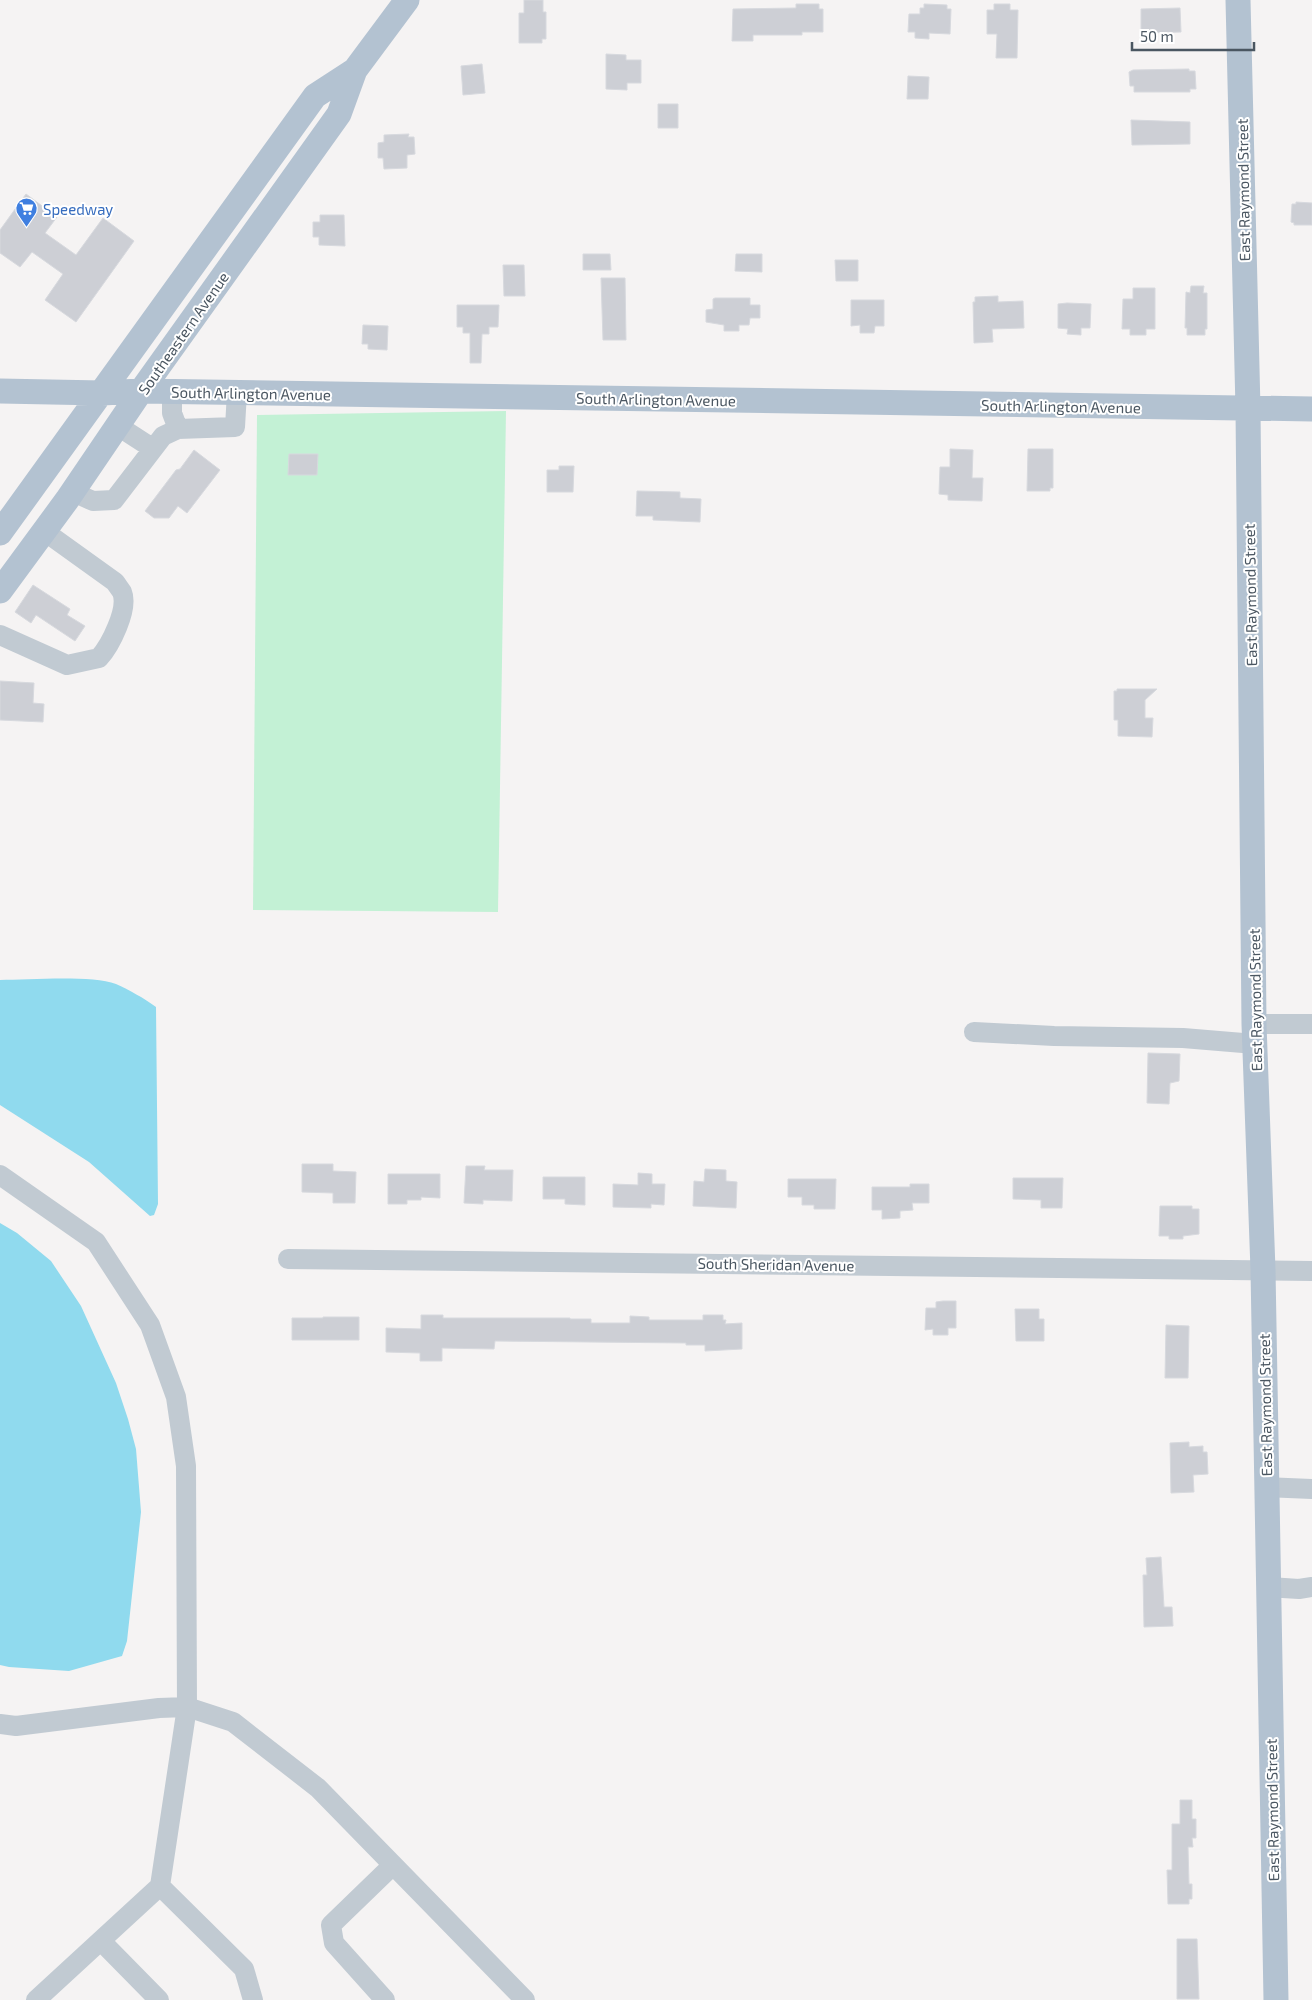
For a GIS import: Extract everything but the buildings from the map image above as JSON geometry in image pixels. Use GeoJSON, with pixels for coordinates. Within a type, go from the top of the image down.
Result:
{"type":"FeatureCollection","features":[{"type":"Feature","properties":{"kind":"main road","name":"Southeastern Avenue"},"geometry":{"type":"LineString","coordinates":[[0,591],[73,492],[141,391],[340,114],[355,70],[407,0]]}},
{"type":"Feature","properties":{"kind":"main road","name":"East Raymond Street"},"geometry":{"type":"LineString","coordinates":[[1238,0],[1248,409],[1254,1034],[1263,1270],[1276,2000]]}},
{"type":"Feature","properties":{"kind":"main road","name":"Southeastern Avenue"},"geometry":{"type":"LineString","coordinates":[[0,534],[315,96],[355,70]]}},
{"type":"Feature","properties":{"kind":"main road","name":"South Arlington Avenue"},"geometry":{"type":"LineString","coordinates":[[0,391],[102,393],[141,391],[237,392],[1312,409]]}},
{"type":"Feature","properties":{"kind":"street"},"geometry":{"type":"LineString","coordinates":[[172,392],[172,413],[178,430]]}},
{"type":"Feature","properties":{"kind":"street"},"geometry":{"type":"LineString","coordinates":[[73,492],[93,501],[114,500],[163,436],[178,430],[235,427],[237,392]]}},
{"type":"Feature","properties":{"kind":"street"},"geometry":{"type":"LineString","coordinates":[[118,426],[152,448]]}},
{"type":"Feature","properties":{"kind":"street"},"geometry":{"type":"LineString","coordinates":[[0,635],[67,665],[98,658],[103,654],[116,630],[123,601],[122,592],[115,582],[44,531]]}},
{"type":"Feature","properties":{"kind":"street"},"geometry":{"type":"LineString","coordinates":[[974,1032],[1054,1036],[1183,1038],[1254,1034],[1312,1024]]}},
{"type":"Feature","properties":{"kind":"street"},"geometry":{"type":"LineString","coordinates":[[0,1175],[96,1242],[150,1326],[176,1397],[186,1466],[187,1706],[160,1886],[36,2000]]}},
{"type":"Feature","properties":{"kind":"street","name":"South Sheridan Avenue"},"geometry":{"type":"LineString","coordinates":[[288,1259],[1312,1271]]}},
{"type":"Feature","properties":{"kind":"street"},"geometry":{"type":"LineString","coordinates":[[1266,1487],[1312,1489]]}},
{"type":"Feature","properties":{"kind":"street"},"geometry":{"type":"LineString","coordinates":[[1268,1587],[1299,1589],[1312,1586]]}},
{"type":"Feature","properties":{"kind":"street"},"geometry":{"type":"LineString","coordinates":[[0,1724],[16,1726],[187,1706],[233,1722],[318,1788],[525,2000]]}},
{"type":"Feature","properties":{"kind":"street"},"geometry":{"type":"LineString","coordinates":[[386,2000],[334,1943],[332,1925],[393,1865]]}},
{"type":"Feature","properties":{"kind":"street"},"geometry":{"type":"LineString","coordinates":[[160,1886],[244,1969],[253,2000]]}},
{"type":"Feature","properties":{"kind":"street"},"geometry":{"type":"LineString","coordinates":[[100,1941],[160,2000]]}},
{"type":"Feature","properties":{"kind":"green space"},"geometry":{"type":"Polygon","coordinates":[[[506,411],[498,912],[253,910],[257,415],[506,411]]]}},
{"type":"Feature","properties":{"kind":"water"},"geometry":{"type":"Polygon","coordinates":[[[76,979],[105,981],[126,989],[156,1007],[158,1204],[154,1215],[150,1216],[89,1162],[0,1105],[0,980],[76,979]]]}},
{"type":"Feature","properties":{"kind":"water"},"geometry":{"type":"Polygon","coordinates":[[[0,1223],[17,1233],[51,1261],[81,1306],[116,1383],[136,1449],[141,1512],[127,1641],[122,1656],[69,1671],[0,1665],[0,1223]]]}},
{"type":"Feature","properties":{"kind":"place","name":"Speedway"},"geometry":{"type":"Point","coordinates":[27,228]}}]}
